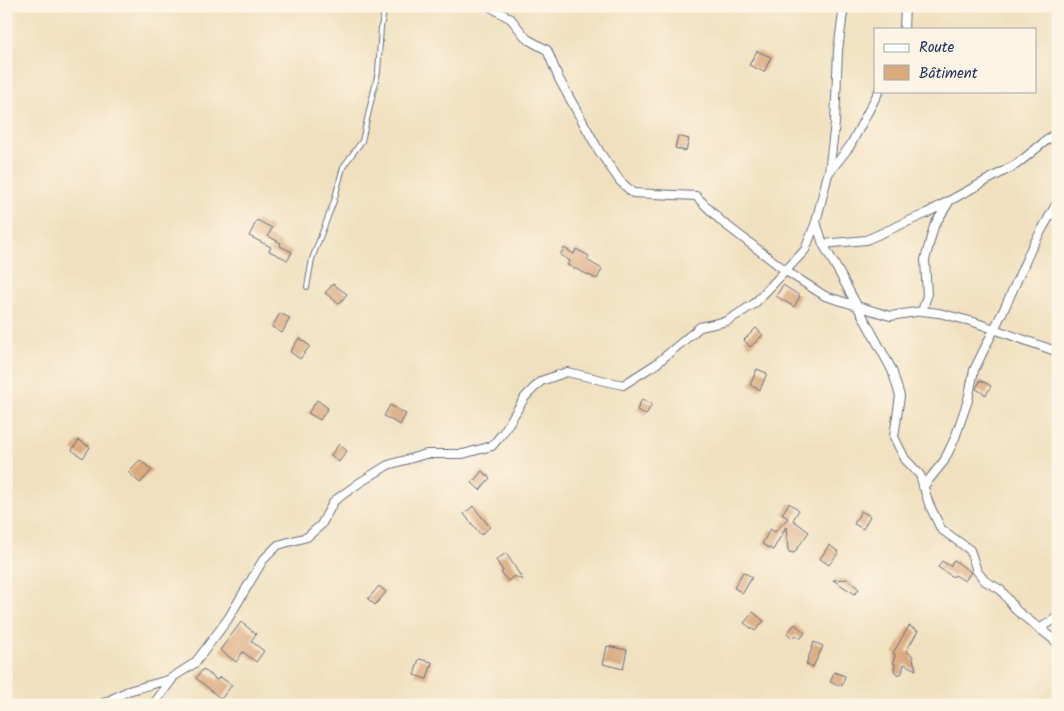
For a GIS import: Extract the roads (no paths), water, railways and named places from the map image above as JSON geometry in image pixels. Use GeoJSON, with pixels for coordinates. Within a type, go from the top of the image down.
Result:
{"type":"FeatureCollection","features":[{"type":"Feature","properties":{"kind":"street"},"geometry":{"type":"LineString","coordinates":[[489,6],[511,19],[528,39],[546,50],[559,79],[599,151],[620,181],[633,193],[696,196],[721,221],[786,271],[825,296],[890,316],[922,310],[939,313],[974,322],[1058,352]]}},
{"type":"Feature","properties":{"kind":"street"},"geometry":{"type":"LineString","coordinates":[[100,705],[128,691],[168,680],[195,663],[228,619],[263,560],[278,545],[308,537],[321,525],[334,501],[388,465],[426,454],[463,454],[492,446],[503,433],[525,397],[541,381],[567,372],[623,385],[656,364],[700,327],[727,321],[754,304],[805,250],[816,222],[828,174],[835,123],[838,50],[844,6]]}},
{"type":"Feature","properties":{"kind":"street"},"geometry":{"type":"LineString","coordinates":[[904,28],[905,6]]}},
{"type":"Feature","properties":{"kind":"street"},"geometry":{"type":"LineString","coordinates":[[828,174],[850,146],[878,92]]}},
{"type":"Feature","properties":{"kind":"street"},"geometry":{"type":"LineString","coordinates":[[823,244],[866,240],[925,214],[1017,164],[1058,131]]}},
{"type":"Feature","properties":{"kind":"street"},"geometry":{"type":"LineString","coordinates":[[922,310],[927,296],[925,260],[934,226],[949,201]]}},
{"type":"Feature","properties":{"kind":"street"},"geometry":{"type":"LineString","coordinates":[[923,486],[944,461],[955,438],[968,400],[974,370],[1031,249],[1058,201]]}},
{"type":"Feature","properties":{"kind":"street"},"geometry":{"type":"LineString","coordinates":[[816,222],[823,244],[892,370],[900,396],[894,437],[905,459],[920,476],[929,504],[941,529],[970,550],[977,571],[985,581],[1001,590],[1017,611],[1058,643]]}},
{"type":"Feature","properties":{"kind":"street"},"geometry":{"type":"LineString","coordinates":[[1039,629],[1058,617]]}},
{"type":"Feature","properties":{"kind":"street"},"geometry":{"type":"LineString","coordinates":[[154,705],[175,675]]}},
{"type":"Feature","properties":{"kind":"lane"},"geometry":{"type":"LineString","coordinates":[[307,287],[312,259],[334,201],[343,167],[362,141],[378,72],[381,27],[385,6]]}}]}
